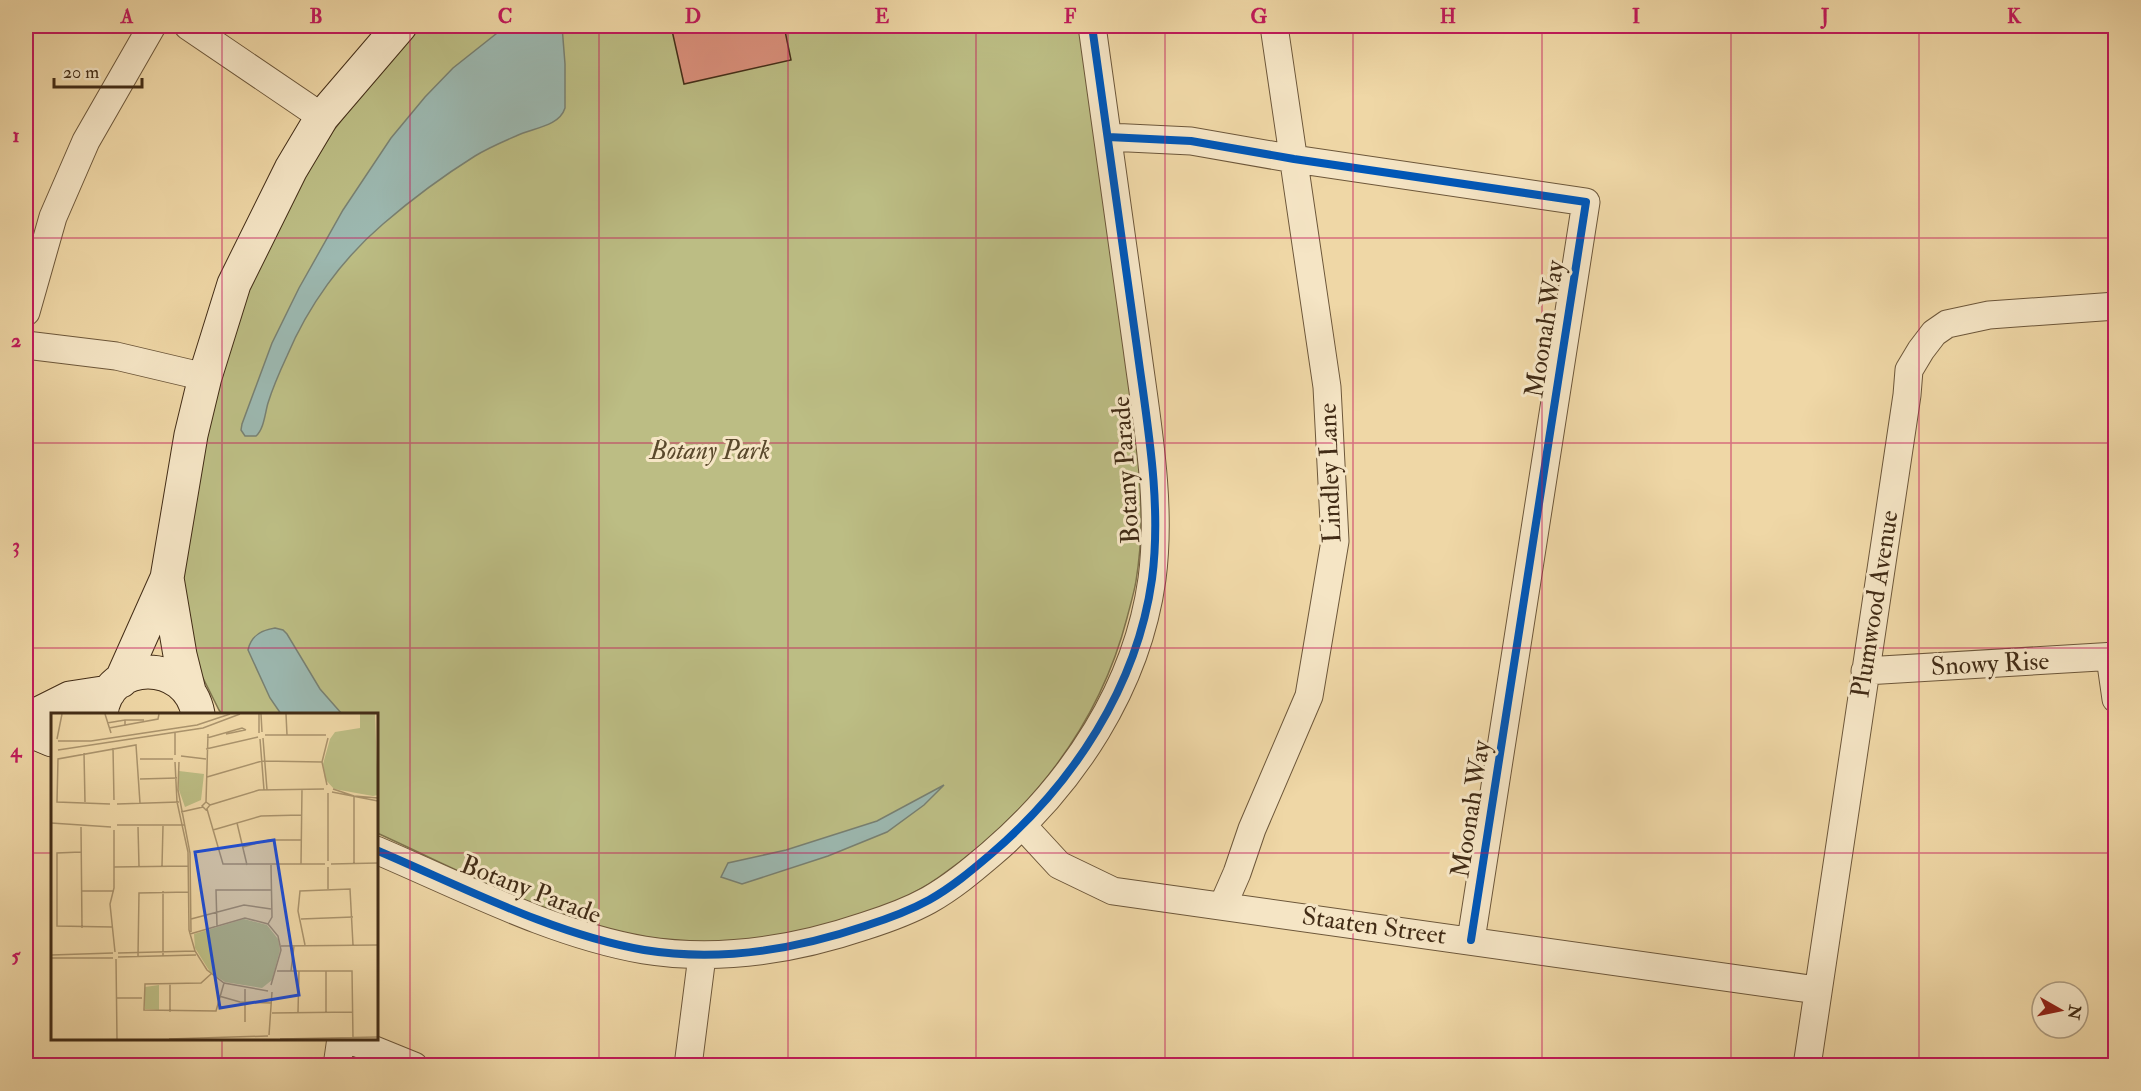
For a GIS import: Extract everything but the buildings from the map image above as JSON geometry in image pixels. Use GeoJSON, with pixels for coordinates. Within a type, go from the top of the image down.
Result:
{"type":"FeatureCollection","features":[{"type":"Feature","properties":{"kind":"street"},"geometry":{"type":"LineString","coordinates":[[26,312],[53,217],[81,152],[152,26]]}},
{"type":"Feature","properties":{"kind":"street"},"geometry":{"type":"LineString","coordinates":[[188,26],[322,117]]}},
{"type":"Feature","properties":{"kind":"street"},"geometry":{"type":"LineString","coordinates":[[110,696],[167,579],[191,435],[205,377],[234,284],[291,169],[322,117],[400,26]]}},
{"type":"Feature","properties":{"kind":"street","name":"Botany Parade"},"geometry":{"type":"LineString","coordinates":[[378,851],[555,927],[587,938],[647,950],[702,956],[783,948],[837,936],[895,916],[927,901],[958,882],[1023,826],[1070,770],[1104,719],[1125,676],[1140,631],[1151,580],[1156,528],[1149,440],[1092,26]]}},
{"type":"Feature","properties":{"kind":"street","name":"Lindley Lane"},"geometry":{"type":"LineString","coordinates":[[1223,905],[1252,829],[1309,696],[1335,541],[1327,387],[1274,26]]}},
{"type":"Feature","properties":{"kind":"street","name":"Moonah Way"},"geometry":{"type":"LineString","coordinates":[[1108,137],[1191,141],[1294,159],[1586,202],[1471,940]]}},
{"type":"Feature","properties":{"kind":"street","name":"Plumwood Avenue"},"geometry":{"type":"LineString","coordinates":[[1807,1065],[1909,370],[1934,333],[1947,324],[1967,318],[2115,306]]}},
{"type":"Feature","properties":{"kind":"street"},"geometry":{"type":"LineString","coordinates":[[26,345],[116,356],[205,377]]}},
{"type":"Feature","properties":{"kind":"street"},"geometry":{"type":"LineString","coordinates":[[167,579],[180,655],[193,703]]}},
{"type":"Feature","properties":{"kind":"street"},"geometry":{"type":"LineString","coordinates":[[2113,656],[2115,699]]}},
{"type":"Feature","properties":{"kind":"street","name":"Snowy Rise"},"geometry":{"type":"LineString","coordinates":[[1865,671],[2113,656]]}},
{"type":"Feature","properties":{"kind":"street"},"geometry":{"type":"LineString","coordinates":[[26,720],[70,698],[110,696],[134,674],[149,671],[164,674],[178,681],[193,703]]}},
{"type":"Feature","properties":{"kind":"street"},"geometry":{"type":"LineString","coordinates":[[26,729],[51,740]]}},
{"type":"Feature","properties":{"kind":"street","name":"Staaten Street"},"geometry":{"type":"LineString","coordinates":[[1023,826],[1059,865],[1113,891],[1817,990]]}},
{"type":"Feature","properties":{"kind":"street"},"geometry":{"type":"LineString","coordinates":[[688,1065],[702,956]]}},
{"type":"Feature","properties":{"kind":"street"},"geometry":{"type":"LineString","coordinates":[[337,1065],[343,1040]]}},
{"type":"Feature","properties":{"kind":"street"},"geometry":{"type":"LineString","coordinates":[[348,1040],[414,1065]]}},
{"type":"Feature","properties":{"kind":"green space","name":"Botany Park"},"geometry":{"type":"Polygon","coordinates":[[[420,26],[1080,26],[1139,456],[1141,534],[1135,586],[1115,658],[1099,695],[1057,764],[1003,825],[939,877],[916,891],[864,914],[806,930],[777,935],[705,942],[646,937],[611,930],[543,908],[509,894],[378,833],[378,713],[221,713],[219,710],[192,656],[181,615],[183,566],[208,422],[251,283],[288,205],[333,131],[395,51],[420,26]]]}},
{"type":"Feature","properties":{"kind":"water"},"geometry":{"type":"Polygon","coordinates":[[[506,26],[562,26],[565,108],[562,114],[551,123],[522,133],[475,156],[416,197],[354,252],[316,301],[295,337],[270,397],[261,429],[256,436],[245,436],[241,430],[242,424],[272,343],[299,288],[343,210],[391,138],[425,97],[453,68],[506,26]]]}},
{"type":"Feature","properties":{"kind":"water"},"geometry":{"type":"Polygon","coordinates":[[[275,628],[287,634],[320,689],[341,713],[280,713],[270,698],[248,650],[249,645],[258,634],[275,628]]]}},
{"type":"Feature","properties":{"kind":"water"},"geometry":{"type":"Polygon","coordinates":[[[944,785],[924,805],[887,832],[828,856],[742,884],[721,877],[728,863],[786,850],[877,821],[944,785]]]}},
{"type":"Feature","properties":{"kind":"cycle path"},"geometry":{"type":"LineString","coordinates":[[378,851],[508,908],[610,943],[644,950],[700,955],[756,952],[811,942],[881,921],[921,904],[953,884],[984,860],[1021,827],[1049,797],[1097,731],[1132,658],[1144,619],[1155,550],[1154,492],[1149,434],[1092,26]]}},
{"type":"Feature","properties":{"kind":"cycle path"},"geometry":{"type":"LineString","coordinates":[[1108,137],[1191,141],[1294,159],[1586,202],[1471,940]]}}]}
